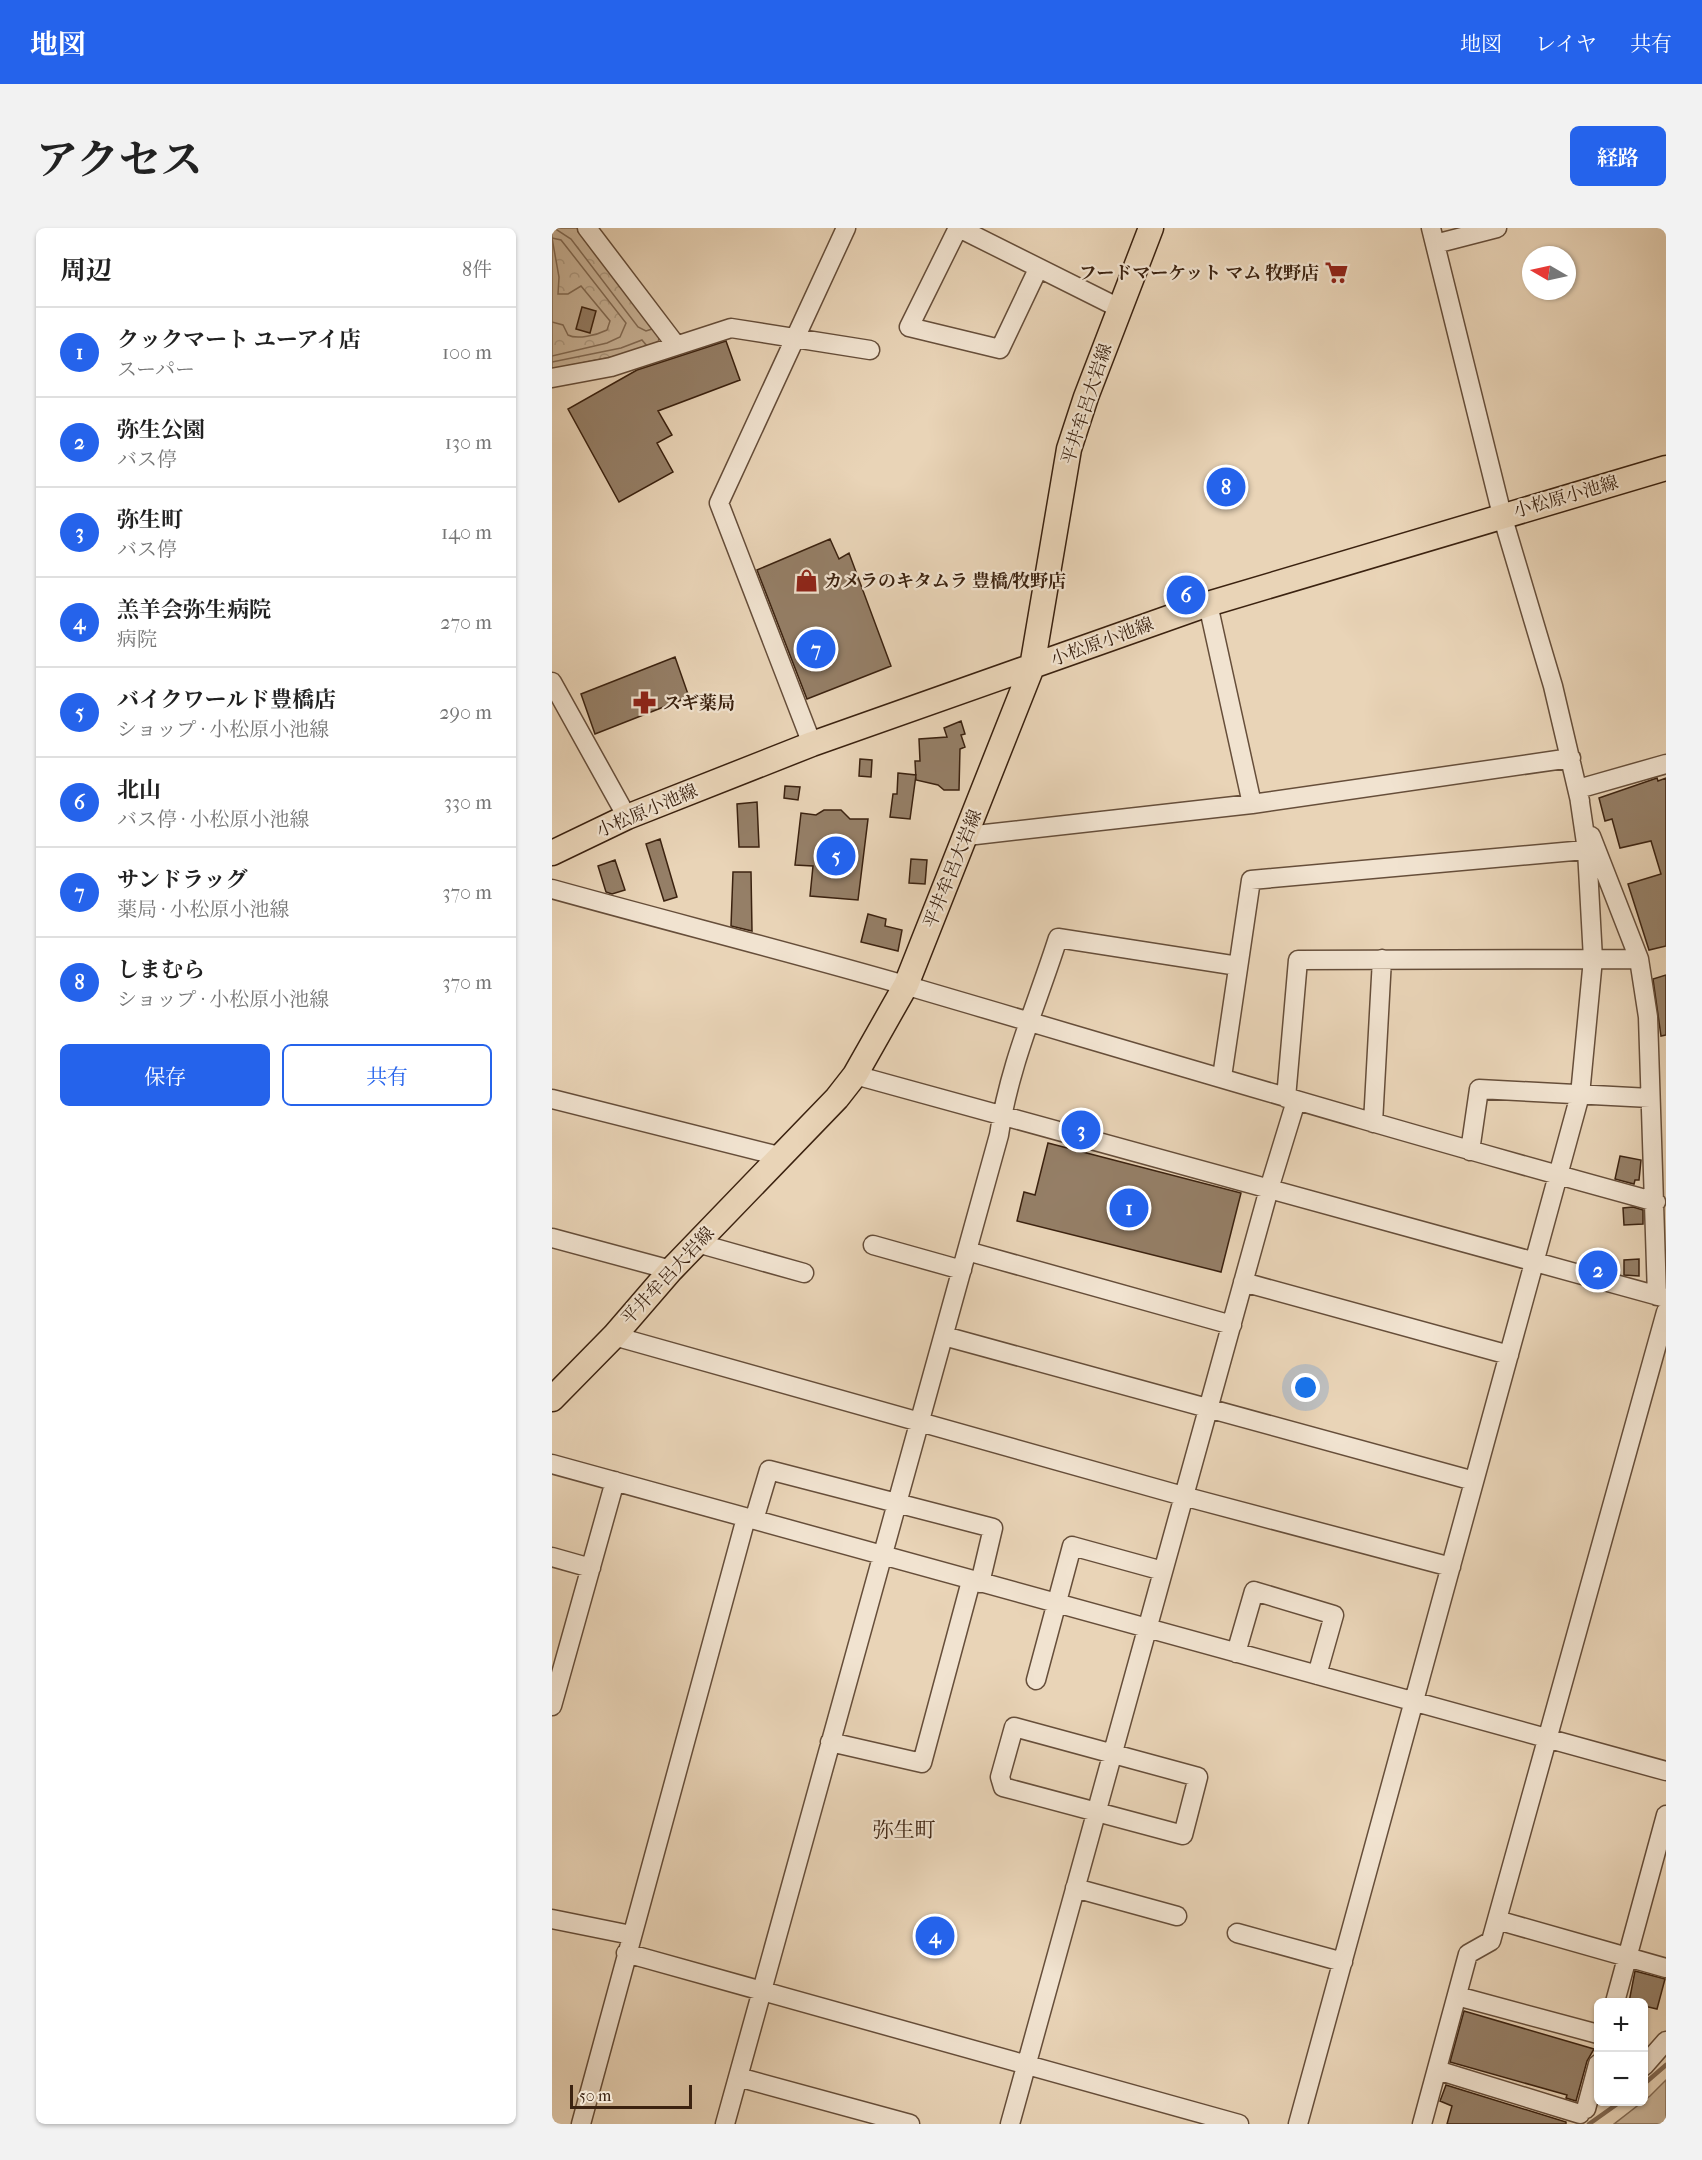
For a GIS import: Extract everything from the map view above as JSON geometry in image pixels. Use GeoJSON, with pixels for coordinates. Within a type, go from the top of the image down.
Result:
{"type":"FeatureCollection","features":[{"type":"Feature","properties":{"kind":"main road","name":"平井牟呂大岩線"},"geometry":{"type":"LineString","coordinates":[[552,1399],[614,1336],[671,1270],[783,1157],[855,1075],[906,985],[967,836],[1032,667],[1069,449],[1119,308],[1151,228]]}},
{"type":"Feature","properties":{"kind":"main road","name":"小松原小池線"},"geometry":{"type":"LineString","coordinates":[[552,853],[627,818],[812,744],[1208,604],[1666,468]]}},
{"type":"Feature","properties":{"kind":"street"},"geometry":{"type":"LineString","coordinates":[[587,228],[676,345]]}},
{"type":"Feature","properties":{"kind":"street"},"geometry":{"type":"LineString","coordinates":[[812,744],[719,502],[846,228]]}},
{"type":"Feature","properties":{"kind":"street"},"geometry":{"type":"LineString","coordinates":[[1038,268],[1000,349],[909,327],[959,228],[1119,308]]}},
{"type":"Feature","properties":{"kind":"street"},"geometry":{"type":"LineString","coordinates":[[855,1075],[1662,1297],[1650,1098],[1648,1017],[1639,959],[1592,850],[1571,758],[1502,515],[1433,236],[1497,228]]}},
{"type":"Feature","properties":{"kind":"street"},"geometry":{"type":"LineString","coordinates":[[552,378],[611,367],[730,328],[870,350]]}},
{"type":"Feature","properties":{"kind":"street"},"geometry":{"type":"LineString","coordinates":[[1208,604],[1252,804]]}},
{"type":"Feature","properties":{"kind":"street"},"geometry":{"type":"LineString","coordinates":[[552,682],[627,818]]}},
{"type":"Feature","properties":{"kind":"street"},"geometry":{"type":"LineString","coordinates":[[967,836],[1252,804],[1571,758]]}},
{"type":"Feature","properties":{"kind":"street"},"geometry":{"type":"LineString","coordinates":[[1578,789],[1666,764]]}},
{"type":"Feature","properties":{"kind":"street"},"geometry":{"type":"LineString","coordinates":[[1298,2124],[1560,1176],[1580,1095],[1593,959],[1592,850]]}},
{"type":"Feature","properties":{"kind":"street"},"geometry":{"type":"LineString","coordinates":[[1222,1077],[1251,880],[1592,850]]}},
{"type":"Feature","properties":{"kind":"street"},"geometry":{"type":"LineString","coordinates":[[552,890],[906,985],[1373,1123],[1656,1202]]}},
{"type":"Feature","properties":{"kind":"street"},"geometry":{"type":"LineString","coordinates":[[725,2124],[944,1336],[999,1135],[1002,1115],[1024,1032],[1058,938],[1238,966]]}},
{"type":"Feature","properties":{"kind":"street"},"geometry":{"type":"LineString","coordinates":[[1373,1123],[1382,959]]}},
{"type":"Feature","properties":{"kind":"street"},"geometry":{"type":"LineString","coordinates":[[1010,2124],[1269,1189],[1291,1099],[1298,960],[1639,959]]}},
{"type":"Feature","properties":{"kind":"street"},"geometry":{"type":"LineString","coordinates":[[1470,1151],[1479,1089],[1650,1098]]}},
{"type":"Feature","properties":{"kind":"street"},"geometry":{"type":"LineString","coordinates":[[552,1099],[783,1157]]}},
{"type":"Feature","properties":{"kind":"street"},"geometry":{"type":"LineString","coordinates":[[552,1238],[671,1270]]}},
{"type":"Feature","properties":{"kind":"street"},"geometry":{"type":"LineString","coordinates":[[697,1243],[804,1273]]}},
{"type":"Feature","properties":{"kind":"street"},"geometry":{"type":"LineString","coordinates":[[873,1245],[962,1270]]}},
{"type":"Feature","properties":{"kind":"street"},"geometry":{"type":"LineString","coordinates":[[967,1251],[1232,1325]]}},
{"type":"Feature","properties":{"kind":"street"},"geometry":{"type":"LineString","coordinates":[[1243,1282],[1509,1355]]}},
{"type":"Feature","properties":{"kind":"street"},"geometry":{"type":"LineString","coordinates":[[1422,2124],[1468,1954],[1491,1941],[1666,1312]]}},
{"type":"Feature","properties":{"kind":"street"},"geometry":{"type":"LineString","coordinates":[[614,1336],[1184,1496],[1451,1567]]}},
{"type":"Feature","properties":{"kind":"street"},"geometry":{"type":"LineString","coordinates":[[944,1336],[1474,1481]]}},
{"type":"Feature","properties":{"kind":"street"},"geometry":{"type":"LineString","coordinates":[[552,1464],[1666,1771]]}},
{"type":"Feature","properties":{"kind":"street"},"geometry":{"type":"LineString","coordinates":[[580,2124],[628,1944],[750,1519],[769,1470],[993,1528],[922,1763],[830,1742]]}},
{"type":"Feature","properties":{"kind":"street"},"geometry":{"type":"LineString","coordinates":[[552,1706],[615,1481]]}},
{"type":"Feature","properties":{"kind":"street"},"geometry":{"type":"LineString","coordinates":[[1036,1680],[1072,1546],[1163,1571]]}},
{"type":"Feature","properties":{"kind":"street"},"geometry":{"type":"LineString","coordinates":[[552,1557],[591,1568]]}},
{"type":"Feature","properties":{"kind":"street"},"geometry":{"type":"LineString","coordinates":[[1236,1653],[1254,1591],[1334,1615],[1317,1675]]}},
{"type":"Feature","properties":{"kind":"street"},"geometry":{"type":"LineString","coordinates":[[1014,1727],[1113,1752],[1198,1777],[1183,1835],[1096,1812],[1004,1786],[1000,1777],[1014,1727]]}},
{"type":"Feature","properties":{"kind":"street"},"geometry":{"type":"LineString","coordinates":[[1616,1998],[1666,1815]]}},
{"type":"Feature","properties":{"kind":"street"},"geometry":{"type":"LineString","coordinates":[[1075,1888],[1177,1916]]}},
{"type":"Feature","properties":{"kind":"street"},"geometry":{"type":"LineString","coordinates":[[552,1919],[761,1992],[1239,2124]]}},
{"type":"Feature","properties":{"kind":"street"},"geometry":{"type":"LineString","coordinates":[[1497,1920],[1666,1968]]}},
{"type":"Feature","properties":{"kind":"street"},"geometry":{"type":"LineString","coordinates":[[1237,1933],[1343,1962]]}},
{"type":"Feature","properties":{"kind":"street"},"geometry":{"type":"LineString","coordinates":[[1457,1996],[1594,2033]]}},
{"type":"Feature","properties":{"kind":"street"},"geometry":{"type":"LineString","coordinates":[[1648,2062],[1666,2042]]}},
{"type":"Feature","properties":{"kind":"street"},"geometry":{"type":"LineString","coordinates":[[1437,2070],[1583,2112],[1594,2079]]}},
{"type":"Feature","properties":{"kind":"street"},"geometry":{"type":"LineString","coordinates":[[738,2077],[910,2124]]}},
{"type":"Feature","properties":{"kind":"green space"},"geometry":{"type":"Polygon","coordinates":[[[552,228],[577,228],[660,335],[658,342],[621,355],[552,369],[552,228]]]}},
{"type":"Feature","properties":{"kind":"green space"},"geometry":{"type":"Polygon","coordinates":[[[554,228],[577,228],[655,328],[646,331],[638,327],[571,239],[554,228]]]}},
{"type":"Feature","properties":{"kind":"green space"},"geometry":{"type":"Polygon","coordinates":[[[552,238],[561,240],[626,323],[620,337],[607,343],[552,356],[552,322],[563,325],[568,335],[582,337],[607,330],[610,321],[581,286],[568,294],[558,294],[559,277],[552,238]]]}},
{"type":"Feature","properties":{"kind":"green space"},"geometry":{"type":"Polygon","coordinates":[[[642,340],[647,346],[621,355],[552,369],[552,362],[621,348],[642,340]]]}},
{"type":"Feature","properties":{"kind":"green space"},"geometry":{"type":"Polygon","coordinates":[[[1666,2080],[1666,2124],[1614,2124],[1637,2106],[1648,2106],[1650,2096],[1666,2080]]]}},
{"type":"Feature","properties":{"kind":"building"},"geometry":{"type":"Polygon","coordinates":[[[582,307],[596,311],[590,333],[576,329],[582,307]]]}},
{"type":"Feature","properties":{"kind":"building"},"geometry":{"type":"Polygon","coordinates":[[[726,341],[740,380],[658,411],[672,435],[657,443],[673,472],[619,502],[568,409],[637,370],[726,341]]]}},
{"type":"Feature","properties":{"kind":"building"},"geometry":{"type":"Polygon","coordinates":[[[830,539],[839,559],[849,553],[891,666],[807,699],[757,570],[830,539]]]}},
{"type":"Feature","properties":{"kind":"building"},"geometry":{"type":"Polygon","coordinates":[[[675,657],[689,697],[595,734],[581,694],[675,657]]]}},
{"type":"Feature","properties":{"kind":"building"},"geometry":{"type":"Polygon","coordinates":[[[961,721],[965,734],[961,735],[965,747],[960,749],[959,790],[944,790],[938,785],[916,780],[915,761],[920,761],[919,739],[947,737],[944,728],[961,721]]]}},
{"type":"Feature","properties":{"kind":"building"},"geometry":{"type":"Polygon","coordinates":[[[860,759],[872,760],[871,777],[859,776],[860,759]]]}},
{"type":"Feature","properties":{"kind":"building"},"geometry":{"type":"Polygon","coordinates":[[[898,773],[916,775],[910,819],[890,817],[893,794],[897,794],[898,773]]]}},
{"type":"Feature","properties":{"kind":"building"},"geometry":{"type":"Polygon","coordinates":[[[1657,778],[1658,781],[1666,778],[1666,946],[1649,950],[1628,884],[1661,874],[1651,841],[1620,848],[1612,819],[1605,821],[1599,798],[1657,778]]]}},
{"type":"Feature","properties":{"kind":"building"},"geometry":{"type":"Polygon","coordinates":[[[785,786],[800,787],[798,800],[784,798],[785,786]]]}},
{"type":"Feature","properties":{"kind":"building"},"geometry":{"type":"Polygon","coordinates":[[[757,802],[759,847],[739,847],[737,804],[757,802]]]}},
{"type":"Feature","properties":{"kind":"building"},"geometry":{"type":"Polygon","coordinates":[[[824,810],[841,810],[850,819],[868,819],[858,900],[810,896],[813,866],[795,865],[801,813],[816,815],[824,810]]]}},
{"type":"Feature","properties":{"kind":"building"},"geometry":{"type":"Polygon","coordinates":[[[660,839],[677,897],[664,901],[646,844],[660,839]]]}},
{"type":"Feature","properties":{"kind":"building"},"geometry":{"type":"Polygon","coordinates":[[[911,859],[927,860],[925,884],[909,883],[911,859]]]}},
{"type":"Feature","properties":{"kind":"building"},"geometry":{"type":"Polygon","coordinates":[[[615,860],[625,890],[612,894],[606,892],[598,866],[615,860]]]}},
{"type":"Feature","properties":{"kind":"building"},"geometry":{"type":"Polygon","coordinates":[[[733,872],[751,872],[752,931],[731,926],[733,872]]]}},
{"type":"Feature","properties":{"kind":"building"},"geometry":{"type":"Polygon","coordinates":[[[868,914],[886,919],[885,926],[902,930],[898,951],[861,942],[868,914]]]}},
{"type":"Feature","properties":{"kind":"building"},"geometry":{"type":"Polygon","coordinates":[[[1666,975],[1666,1035],[1661,1036],[1653,979],[1666,975]]]}},
{"type":"Feature","properties":{"kind":"building"},"geometry":{"type":"Polygon","coordinates":[[[1048,1143],[1241,1193],[1221,1272],[1017,1221],[1024,1192],[1035,1195],[1048,1143]]]}},
{"type":"Feature","properties":{"kind":"building"},"geometry":{"type":"Polygon","coordinates":[[[1620,1156],[1641,1160],[1639,1180],[1635,1180],[1634,1184],[1615,1179],[1620,1156]]]}},
{"type":"Feature","properties":{"kind":"building"},"geometry":{"type":"Polygon","coordinates":[[[1633,1207],[1643,1210],[1643,1224],[1624,1225],[1623,1208],[1633,1207]]]}},
{"type":"Feature","properties":{"kind":"building"},"geometry":{"type":"Polygon","coordinates":[[[1639,1259],[1639,1276],[1624,1275],[1624,1260],[1639,1259]]]}},
{"type":"Feature","properties":{"kind":"building"},"geometry":{"type":"Polygon","coordinates":[[[1635,1971],[1665,1979],[1657,2009],[1648,2007],[1648,1998],[1630,1998],[1635,1971]]]}},
{"type":"Feature","properties":{"kind":"building"},"geometry":{"type":"Polygon","coordinates":[[[1464,2011],[1594,2049],[1587,2061],[1576,2101],[1566,2098],[1567,2095],[1450,2062],[1464,2011]]]}},
{"type":"Feature","properties":{"kind":"building"},"geometry":{"type":"Polygon","coordinates":[[[1446,2085],[1566,2122],[1566,2124],[1447,2124],[1452,2106],[1440,2101],[1446,2085]]]}},
{"type":"Feature","properties":{"kind":"waterway"},"geometry":{"type":"LineString","coordinates":[[1648,2081],[1666,2065]]}},
{"type":"Feature","properties":{"kind":"waterway"},"geometry":{"type":"LineString","coordinates":[[1589,2124],[1614,2106]]}},
{"type":"Feature","properties":{"kind":"place","name":"フードマーケット マム 牧野店"},"geometry":{"type":"Point","coordinates":[1337,273]}},
{"type":"Feature","properties":{"kind":"place","name":"しまむら"},"geometry":{"type":"Point","coordinates":[1226,487]}},
{"type":"Feature","properties":{"kind":"place","name":"カメラのキタムラ 豊橋/牧野店"},"geometry":{"type":"Point","coordinates":[806,581]}},
{"type":"Feature","properties":{"kind":"place","name":"北山"},"geometry":{"type":"Point","coordinates":[1186,595]}},
{"type":"Feature","properties":{"kind":"place","name":"サンドラッグ"},"geometry":{"type":"Point","coordinates":[816,649]}},
{"type":"Feature","properties":{"kind":"place","name":"スギ薬局"},"geometry":{"type":"Point","coordinates":[645,703]}},
{"type":"Feature","properties":{"kind":"place","name":"バイクワールド豊橋店"},"geometry":{"type":"Point","coordinates":[836,856]}},
{"type":"Feature","properties":{"kind":"place","name":"弥生町"},"geometry":{"type":"Point","coordinates":[1081,1130]}},
{"type":"Feature","properties":{"kind":"place","name":"クックマート ユーアイ店"},"geometry":{"type":"Point","coordinates":[1129,1208]}},
{"type":"Feature","properties":{"kind":"place","name":"弥生公園"},"geometry":{"type":"Point","coordinates":[1598,1270]}},
{"type":"Feature","properties":{"kind":"place","name":"羔羊会弥生病院"},"geometry":{"type":"Point","coordinates":[935,1936]}},
{"type":"Feature","properties":{"kind":"district","name":"弥生町"},"geometry":{"type":"Point","coordinates":[904,1830]}}]}
